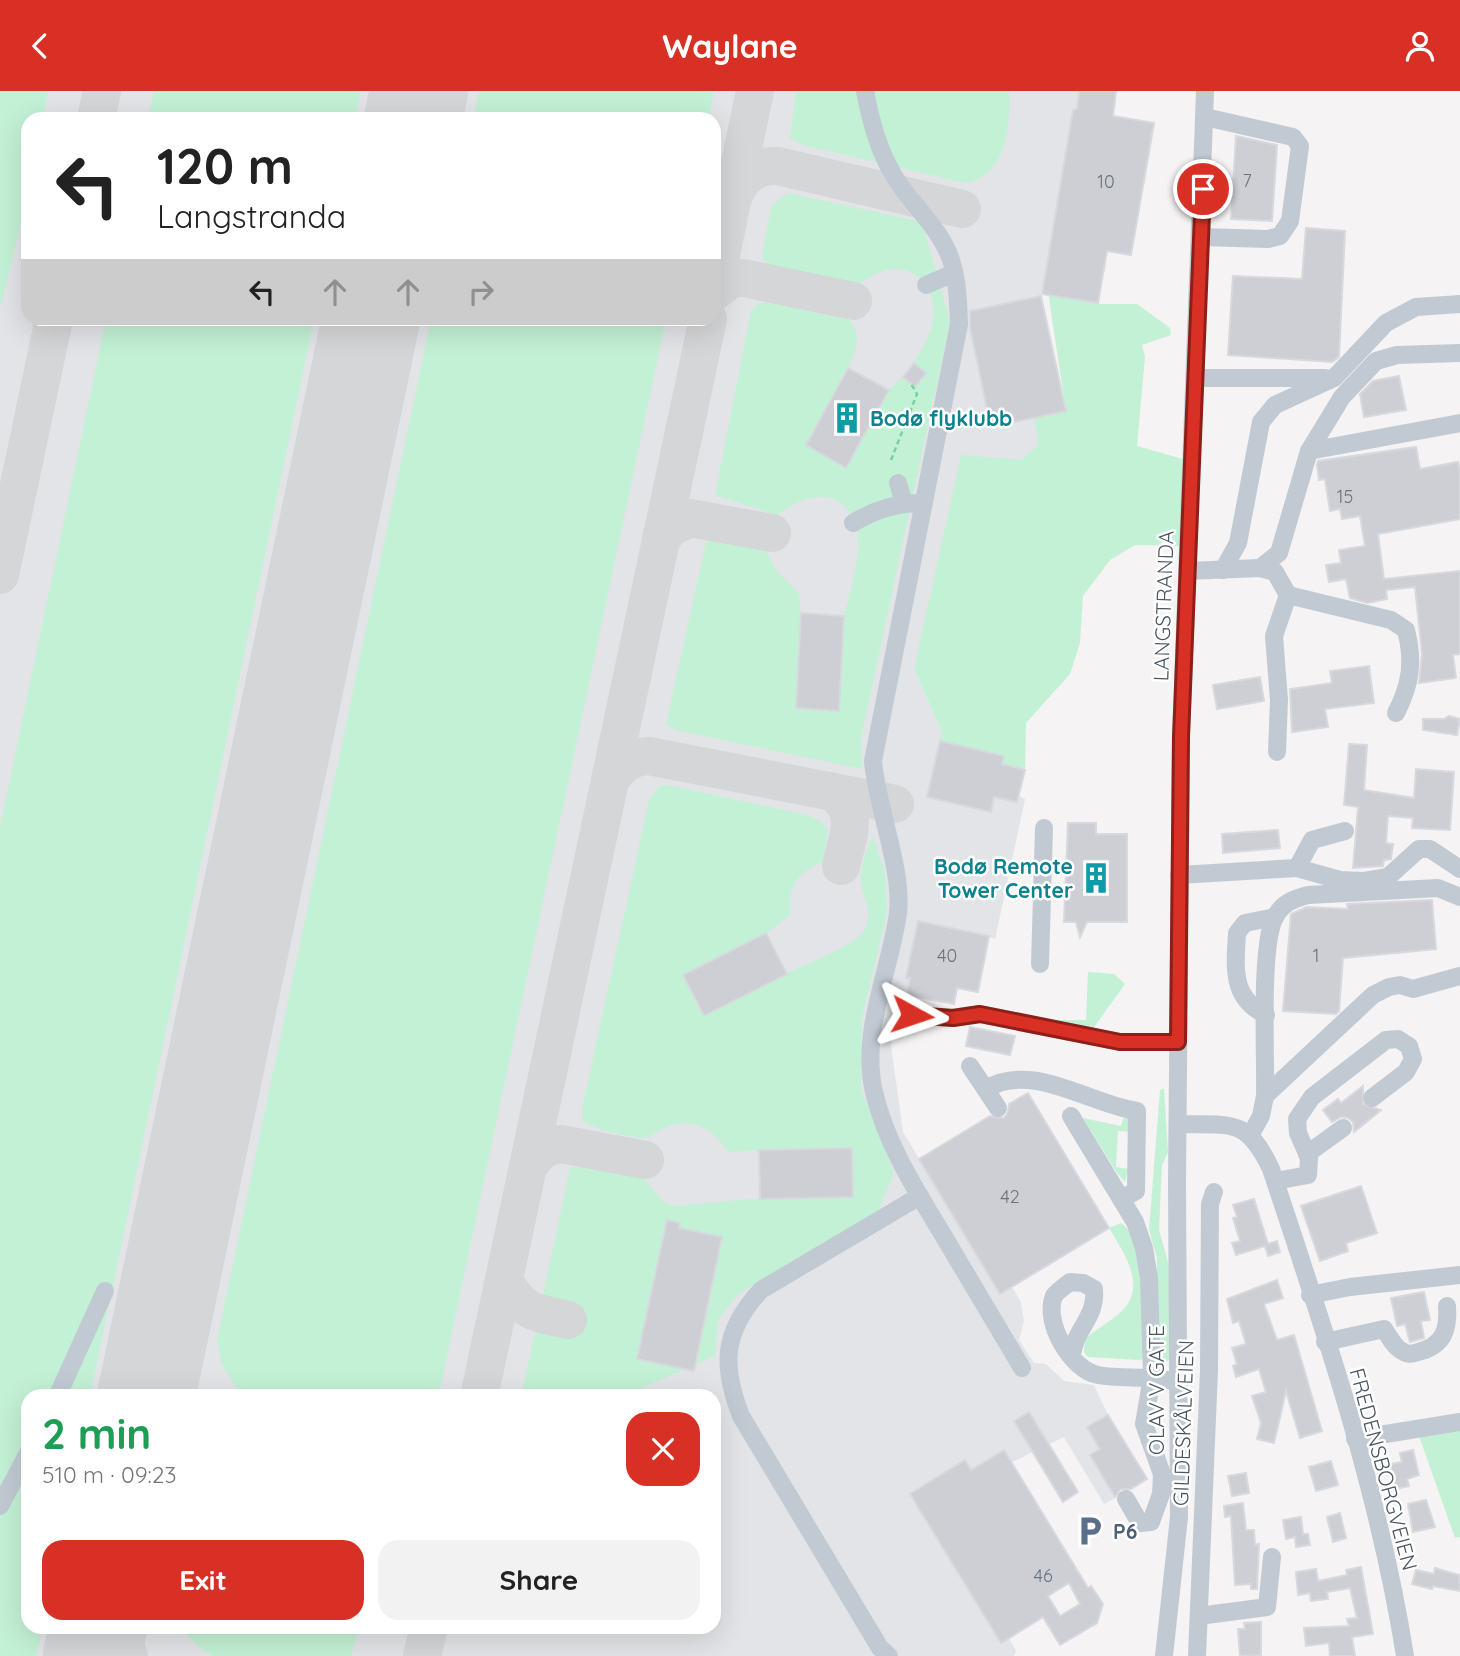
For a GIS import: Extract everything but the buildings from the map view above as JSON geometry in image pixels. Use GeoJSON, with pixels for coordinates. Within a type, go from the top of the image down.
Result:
{"type":"FeatureCollection","features":[{"type":"Feature","properties":{"kind":"street"},"geometry":{"type":"LineString","coordinates":[[866,91],[873,133],[881,151],[895,178],[930,221],[951,260],[958,290],[957,344],[873,761],[876,789],[897,885],[898,912],[874,1028],[871,1051],[873,1090],[886,1132],[919,1196],[1022,1368]]}},
{"type":"Feature","properties":{"kind":"street","name":"LANGSTRANDA"},"geometry":{"type":"LineString","coordinates":[[1178,1124],[1179,875],[1205,91]]}},
{"type":"Feature","properties":{"kind":"street"},"geometry":{"type":"LineString","coordinates":[[1201,237],[1268,239],[1280,236],[1290,221],[1300,146],[1293,137],[1205,117]]}},
{"type":"Feature","properties":{"kind":"street"},"geometry":{"type":"LineString","coordinates":[[926,285],[954,273]]}},
{"type":"Feature","properties":{"kind":"street"},"geometry":{"type":"LineString","coordinates":[[1223,570],[1238,543],[1261,422],[1275,405],[1334,378],[1386,324],[1416,307],[1460,304]]}},
{"type":"Feature","properties":{"kind":"street"},"geometry":{"type":"LineString","coordinates":[[1260,568],[1279,553],[1309,451],[1342,397],[1376,361],[1397,355],[1460,353]]}},
{"type":"Feature","properties":{"kind":"street"},"geometry":{"type":"LineString","coordinates":[[1196,377],[1334,378]]}},
{"type":"Feature","properties":{"kind":"street"},"geometry":{"type":"LineString","coordinates":[[1309,451],[1460,423]]}},
{"type":"Feature","properties":{"kind":"street"},"geometry":{"type":"LineString","coordinates":[[898,483],[904,503]]}},
{"type":"Feature","properties":{"kind":"street"},"geometry":{"type":"LineString","coordinates":[[853,523],[870,513],[904,503],[924,503]]}},
{"type":"Feature","properties":{"kind":"street"},"geometry":{"type":"LineString","coordinates":[[1187,571],[1260,568],[1275,572],[1288,595],[1391,620],[1406,630],[1412,654],[1410,677],[1408,689],[1396,713]]}},
{"type":"Feature","properties":{"kind":"street"},"geometry":{"type":"LineString","coordinates":[[1277,752],[1279,700],[1274,636],[1288,595]]}},
{"type":"Feature","properties":{"kind":"street"},"geometry":{"type":"LineString","coordinates":[[1040,964],[1043,942],[1044,828]]}},
{"type":"Feature","properties":{"kind":"street"},"geometry":{"type":"LineString","coordinates":[[1297,868],[1312,839],[1345,831]]}},
{"type":"Feature","properties":{"kind":"street"},"geometry":{"type":"LineString","coordinates":[[1179,875],[1297,868],[1340,880],[1364,881],[1388,877],[1419,849],[1430,849],[1460,869]]}},
{"type":"Feature","properties":{"kind":"street"},"geometry":{"type":"LineString","coordinates":[[1178,1124],[1232,1126],[1251,1135],[1261,1116],[1265,1096],[1267,954],[1275,917],[1282,906],[1293,898],[1307,895],[1437,888],[1460,897]]}},
{"type":"Feature","properties":{"kind":"street"},"geometry":{"type":"LineString","coordinates":[[1266,1015],[1248,1003],[1237,988],[1237,933],[1245,923],[1275,917]]}},
{"type":"Feature","properties":{"kind":"street"},"geometry":{"type":"LineString","coordinates":[[1265,1096],[1373,995],[1390,987],[1400,985],[1413,989],[1460,976]]}},
{"type":"Feature","properties":{"kind":"street"},"geometry":{"type":"LineString","coordinates":[[912,1015],[953,1018],[980,1014],[1120,1042],[1178,1042]]}},
{"type":"Feature","properties":{"kind":"street"},"geometry":{"type":"LineString","coordinates":[[1275,1181],[1308,1175],[1307,1154],[1298,1133],[1297,1119],[1312,1097],[1386,1040],[1398,1038],[1409,1046],[1413,1059],[1406,1072],[1372,1098]]}},
{"type":"Feature","properties":{"kind":"street"},"geometry":{"type":"LineString","coordinates":[[970,1066],[998,1108]]}},
{"type":"Feature","properties":{"kind":"street"},"geometry":{"type":"LineString","coordinates":[[986,1089],[1007,1080],[1038,1080],[1137,1111],[1136,1191],[1121,1199]]}},
{"type":"Feature","properties":{"kind":"street"},"geometry":{"type":"LineString","coordinates":[[1071,1116],[1135,1221],[1144,1248],[1149,1279],[1151,1371],[1144,1424],[1162,1474],[1161,1494],[1151,1522],[1140,1523],[1126,1499]]}},
{"type":"Feature","properties":{"kind":"street","name":"OLAV V GATE"},"geometry":{"type":"LineString","coordinates":[[1164,1656],[1179,1517],[1178,1124]]}},
{"type":"Feature","properties":{"kind":"street"},"geometry":{"type":"LineString","coordinates":[[1307,1154],[1343,1128]]}},
{"type":"Feature","properties":{"kind":"street","name":"FREDENSBORGVEIEN"},"geometry":{"type":"LineString","coordinates":[[1251,1135],[1258,1141],[1275,1181],[1355,1439],[1383,1544],[1405,1656]]}},
{"type":"Feature","properties":{"kind":"street","name":"GILDESKÅLVEIEN"},"geometry":{"type":"LineString","coordinates":[[1197,1656],[1209,1370],[1210,1204],[1214,1192]]}},
{"type":"Feature","properties":{"kind":"street"},"geometry":{"type":"LineString","coordinates":[[889,1656],[880,1648],[741,1416],[732,1392],[728,1370],[729,1339],[740,1312],[761,1290],[919,1196]]}},
{"type":"Feature","properties":{"kind":"street"},"geometry":{"type":"LineString","coordinates":[[1310,1295],[1350,1287],[1460,1275]]}},
{"type":"Feature","properties":{"kind":"street"},"geometry":{"type":"LineString","coordinates":[[61,1389],[105,1291]]}},
{"type":"Feature","properties":{"kind":"street"},"geometry":{"type":"LineString","coordinates":[[1325,1342],[1384,1329],[1399,1350],[1410,1355],[1430,1349],[1444,1338],[1448,1320],[1447,1305]]}},
{"type":"Feature","properties":{"kind":"street"},"geometry":{"type":"LineString","coordinates":[[1072,1356],[1179,1375]]}},
{"type":"Feature","properties":{"kind":"street"},"geometry":{"type":"LineString","coordinates":[[1355,1439],[1460,1422]]}},
{"type":"Feature","properties":{"kind":"street"},"geometry":{"type":"LineString","coordinates":[[0,1506],[21,1466]]}},
{"type":"Feature","properties":{"kind":"street"},"geometry":{"type":"LineString","coordinates":[[1199,1616],[1267,1607],[1272,1557]]}},
{"type":"Feature","properties":{"kind":"path"},"geometry":{"type":"LineString","coordinates":[[891,460],[917,394],[910,382]]}},
{"type":"Feature","properties":{"kind":"shaded area"},"geometry":{"type":"Polygon","coordinates":[[[0,91],[1082,91],[1041,296],[1066,411],[1039,444],[1021,460],[914,669],[942,732],[1004,756],[1002,764],[1025,770],[1019,796],[1025,799],[995,939],[989,937],[978,992],[958,988],[954,1004],[901,994],[891,1046],[903,1132],[1000,1293],[1012,1287],[1021,1302],[1024,1321],[1019,1340],[1034,1363],[1046,1364],[1064,1381],[1094,1385],[1108,1415],[1115,1498],[1104,1504],[1064,1437],[1008,1464],[1009,1638],[1016,1651],[1014,1656],[0,1656],[0,91]]]}},
{"type":"Feature","properties":{"kind":"green space"},"geometry":{"type":"Polygon","coordinates":[[[0,91],[48,91],[44,112],[21,112],[21,222],[0,309],[0,91]]]}},
{"type":"Feature","properties":{"kind":"green space"},"geometry":{"type":"Polygon","coordinates":[[[154,91],[361,91],[356,112],[150,112],[154,91]]]}},
{"type":"Feature","properties":{"kind":"green space"},"geometry":{"type":"Polygon","coordinates":[[[479,91],[714,91],[710,112],[474,112],[479,91]]]}},
{"type":"Feature","properties":{"kind":"green space"},"geometry":{"type":"Polygon","coordinates":[[[796,91],[1009,91],[1007,134],[997,160],[989,170],[979,178],[965,183],[803,145],[790,138],[796,91]]]}},
{"type":"Feature","properties":{"kind":"green space"},"geometry":{"type":"Polygon","coordinates":[[[787,193],[922,222],[950,322],[861,738],[862,769],[675,730],[666,724],[706,542],[712,540],[766,551],[776,570],[799,594],[801,613],[844,616],[855,572],[858,549],[856,528],[850,513],[833,498],[811,498],[777,515],[715,495],[751,311],[758,304],[767,302],[849,320],[857,338],[856,349],[848,368],[889,390],[916,359],[931,330],[934,311],[930,293],[912,273],[887,270],[857,285],[767,265],[762,256],[771,207],[787,193]]]}},
{"type":"Feature","properties":{"kind":"green space"},"geometry":{"type":"Polygon","coordinates":[[[1048,292],[1100,304],[1137,304],[1170,328],[1171,335],[1142,345],[1145,357],[1137,446],[1193,462],[1188,546],[1135,545],[1110,560],[1083,596],[1080,643],[1070,674],[1026,723],[1025,770],[1002,764],[1003,756],[940,741],[942,732],[914,669],[961,455],[1021,460],[1039,444],[1034,418],[1066,411],[1048,292]]]}},
{"type":"Feature","properties":{"kind":"green space"},"geometry":{"type":"Polygon","coordinates":[[[105,326],[313,326],[91,1389],[21,1389],[21,1634],[41,1634],[36,1656],[0,1656],[0,827],[105,326]]]}},
{"type":"Feature","properties":{"kind":"green space"},"geometry":{"type":"Polygon","coordinates":[[[430,326],[665,326],[440,1389],[237,1389],[222,1365],[217,1340],[430,326]]]}},
{"type":"Feature","properties":{"kind":"green space"},"geometry":{"type":"Polygon","coordinates":[[[668,785],[807,815],[821,821],[828,830],[823,862],[807,870],[796,881],[791,896],[790,915],[767,933],[787,973],[840,949],[864,931],[868,913],[861,871],[873,836],[885,874],[887,913],[862,1017],[861,1090],[894,1173],[877,1214],[738,1294],[718,1320],[715,1356],[640,1389],[523,1389],[570,1169],[580,1164],[642,1176],[662,1201],[675,1206],[760,1198],[759,1150],[728,1152],[716,1136],[693,1124],[674,1125],[645,1138],[612,1133],[583,1121],[582,1109],[649,800],[659,786],[668,785]]]}},
{"type":"Feature","properties":{"kind":"green space"},"geometry":{"type":"Polygon","coordinates":[[[1088,972],[1114,974],[1125,984],[1092,1030],[1050,1020],[1086,1020],[1088,972]]]}},
{"type":"Feature","properties":{"kind":"green space"},"geometry":{"type":"Polygon","coordinates":[[[1164,1088],[1168,1152],[1162,1165],[1159,1230],[1169,1266],[1170,1359],[1165,1363],[1156,1359],[1157,1258],[1149,1230],[1160,1090],[1164,1088]]]}},
{"type":"Feature","properties":{"kind":"green space"},"geometry":{"type":"Polygon","coordinates":[[[1125,1114],[1134,1118],[1130,1132],[1118,1131],[1116,1167],[1128,1169],[1125,1182],[1083,1118],[1121,1126],[1125,1114]]]}},
{"type":"Feature","properties":{"kind":"green space"},"geometry":{"type":"Polygon","coordinates":[[[1121,1223],[1130,1232],[1140,1265],[1143,1359],[1139,1360],[1088,1357],[1084,1352],[1085,1339],[1121,1312],[1133,1291],[1127,1259],[1109,1228],[1121,1223]]]}},
{"type":"Feature","properties":{"kind":"green space"},"geometry":{"type":"Polygon","coordinates":[[[1460,1428],[1460,1537],[1455,1538],[1419,1436],[1460,1428]]]}},
{"type":"Feature","properties":{"kind":"green space"},"geometry":{"type":"Polygon","coordinates":[[[187,1634],[357,1634],[351,1656],[212,1656],[187,1634]]]}},
{"type":"Feature","properties":{"kind":"taxiway"},"geometry":{"type":"LineString","coordinates":[[98,112],[102,91]]}},
{"type":"Feature","properties":{"kind":"taxiway"},"geometry":{"type":"LineString","coordinates":[[721,254],[755,91]]}},
{"type":"Feature","properties":{"kind":"taxiway"},"geometry":{"type":"LineString","coordinates":[[734,195],[741,182],[751,173],[763,167],[778,166],[962,209]]}},
{"type":"Feature","properties":{"kind":"taxiway"},"geometry":{"type":"LineString","coordinates":[[721,287],[732,278],[744,278],[853,301]]}},
{"type":"Feature","properties":{"kind":"taxiway"},"geometry":{"type":"LineString","coordinates":[[0,575],[53,326]]}},
{"type":"Feature","properties":{"kind":"taxiway"},"geometry":{"type":"LineString","coordinates":[[481,1389],[707,326]]}},
{"type":"Feature","properties":{"kind":"taxiway"},"geometry":{"type":"LineString","coordinates":[[661,539],[671,527],[690,518],[772,533]]}},
{"type":"Feature","properties":{"kind":"taxiway"},"geometry":{"type":"LineString","coordinates":[[610,780],[626,763],[649,756],[895,804]]}},
{"type":"Feature","properties":{"kind":"taxiway"},"geometry":{"type":"LineString","coordinates":[[830,791],[840,798],[849,815],[849,834],[841,866]]}},
{"type":"Feature","properties":{"kind":"taxiway"},"geometry":{"type":"LineString","coordinates":[[528,1167],[542,1151],[561,1144],[645,1160]]}},
{"type":"Feature","properties":{"kind":"taxiway"},"geometry":{"type":"LineString","coordinates":[[504,1280],[523,1305],[546,1315],[568,1320]]}},
{"type":"Feature","properties":{"kind":"taxiway"},"geometry":{"type":"LineString","coordinates":[[157,1342],[161,1376],[166,1389]]}},
{"type":"Feature","properties":{"kind":"taxiway"},"geometry":{"type":"LineString","coordinates":[[118,1634],[129,1656]]}},
{"type":"Feature","properties":{"kind":"taxiway"},"geometry":{"type":"LineString","coordinates":[[422,1656],[427,1634]]}},
{"type":"Feature","properties":{"kind":"runway"},"geometry":{"type":"LineString","coordinates":[[414,112],[419,91]]}},
{"type":"Feature","properties":{"kind":"runway"},"geometry":{"type":"LineString","coordinates":[[148,1389],[370,326]]}},
{"type":"Feature","properties":{"kind":"runway"},"geometry":{"type":"LineString","coordinates":[[92,1656],[97,1634]]}},
{"type":"Feature","properties":{"kind":"place","name":"Bodø flyklubb"},"geometry":{"type":"Point","coordinates":[847,418]}},
{"type":"Feature","properties":{"kind":"place","name":"Bodø Remote Tower Center"},"geometry":{"type":"Point","coordinates":[1096,878]}},
{"type":"Feature","properties":{"kind":"place","name":"P6"},"geometry":{"type":"Point","coordinates":[1090,1531]}},
{"type":"Feature","properties":{"kind":"route"},"geometry":{"type":"LineString","coordinates":[[912,1015],[953,1018],[980,1014],[1120,1042],[1178,1042],[1181,737],[1203,189]]}}]}
